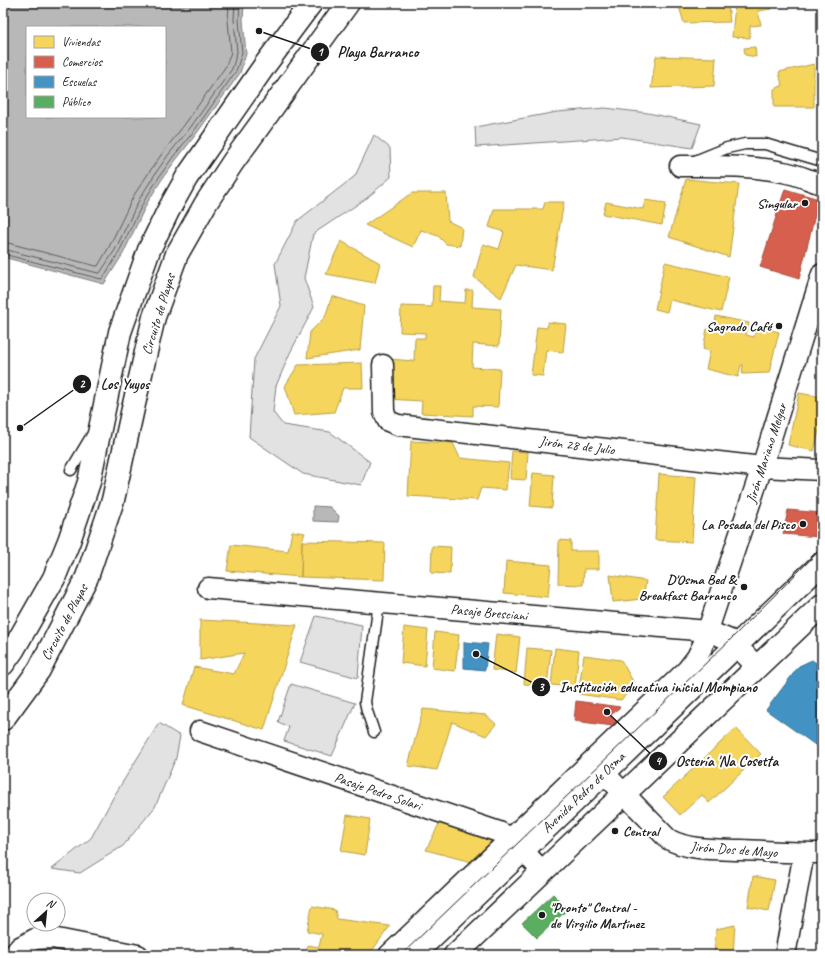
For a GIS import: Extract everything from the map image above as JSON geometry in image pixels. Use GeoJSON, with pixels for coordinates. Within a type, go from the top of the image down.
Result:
{"type":"FeatureCollection","features":[{"type":"Feature","properties":{"kind":"main road","name":"Circuito de Playas"},"geometry":{"type":"LineString","coordinates":[[3,664],[13,650],[54,578],[69,541],[89,482],[120,332],[148,250],[187,177],[311,3]]}},
{"type":"Feature","properties":{"kind":"main road","name":"Circuito de Playas"},"geometry":{"type":"LineString","coordinates":[[3,719],[39,670],[87,577],[113,500],[154,317],[177,254],[206,203],[233,162],[348,3]]}},
{"type":"Feature","properties":{"kind":"main road","name":"Avenida Pedro de Osma"},"geometry":{"type":"LineString","coordinates":[[413,955],[517,844],[604,774],[822,563]]}},
{"type":"Feature","properties":{"kind":"main road"},"geometry":{"type":"LineString","coordinates":[[455,955],[822,605]]}},
{"type":"Feature","properties":{"kind":"street"},"geometry":{"type":"LineString","coordinates":[[680,166],[755,167],[785,172],[822,184]]}},
{"type":"Feature","properties":{"kind":"street","name":"Jirón Mariano Melgar"},"geometry":{"type":"LineString","coordinates":[[708,631],[762,467],[822,274]]}},
{"type":"Feature","properties":{"kind":"street","name":"Jirón 28 de Julio"},"geometry":{"type":"LineString","coordinates":[[383,365],[384,412],[388,421],[398,425],[762,467],[822,470]]}},
{"type":"Feature","properties":{"kind":"street","name":"Pasaje Bresciani"},"geometry":{"type":"LineString","coordinates":[[208,588],[708,631],[730,640],[757,667]]}},
{"type":"Feature","properties":{"kind":"street","name":"Avenida Pedro de Osma"},"geometry":{"type":"LineString","coordinates":[[389,955],[517,844],[687,670],[703,646],[708,631]]}},
{"type":"Feature","properties":{"kind":"street","name":"Pasaje Pedro Solari"},"geometry":{"type":"LineString","coordinates":[[200,731],[491,829],[517,844],[543,872]]}},
{"type":"Feature","properties":{"kind":"street","name":"Jirón Dos de Mayo"},"geometry":{"type":"LineString","coordinates":[[604,774],[668,839],[677,844],[696,847],[813,853]]}},
{"type":"Feature","properties":{"kind":"street"},"geometry":{"type":"LineString","coordinates":[[785,955],[813,853]]}},
{"type":"Feature","properties":{"kind":"street"},"geometry":{"type":"LineString","coordinates":[[13,955],[20,947],[35,939],[52,938],[138,955]]}},
{"type":"Feature","properties":{"kind":"lane"},"geometry":{"type":"LineString","coordinates":[[680,166],[727,148],[745,144],[765,144],[822,161]]}},
{"type":"Feature","properties":{"kind":"lane"},"geometry":{"type":"LineString","coordinates":[[71,470],[103,418]]}},
{"type":"Feature","properties":{"kind":"lane"},"geometry":{"type":"LineString","coordinates":[[374,732],[365,702],[379,603]]}},
{"type":"Feature","properties":{"kind":"shaded area"},"geometry":{"type":"Polygon","coordinates":[[[605,108],[648,113],[701,124],[692,148],[622,137],[476,147],[475,127],[557,112],[605,108]]]}},
{"type":"Feature","properties":{"kind":"shaded area"},"geometry":{"type":"Polygon","coordinates":[[[374,135],[390,148],[391,177],[367,198],[313,234],[304,278],[314,307],[290,353],[276,386],[273,412],[283,425],[330,432],[370,462],[361,485],[303,474],[249,437],[254,359],[281,306],[275,264],[297,221],[355,176],[374,135]]]}},
{"type":"Feature","properties":{"kind":"shaded area"},"geometry":{"type":"Polygon","coordinates":[[[316,616],[362,625],[358,678],[300,662],[316,616]]]}},
{"type":"Feature","properties":{"kind":"shaded area"},"geometry":{"type":"Polygon","coordinates":[[[291,684],[355,703],[332,756],[284,741],[289,727],[278,722],[291,684]]]}},
{"type":"Feature","properties":{"kind":"shaded area"},"geometry":{"type":"Polygon","coordinates":[[[159,723],[180,736],[176,758],[155,807],[123,846],[80,873],[52,869],[91,838],[114,796],[159,723]]]}},
{"type":"Feature","properties":{"kind":"water"},"geometry":{"type":"Polygon","coordinates":[[[3,3],[244,3],[243,20],[246,54],[240,73],[164,176],[147,203],[123,254],[104,284],[3,257],[3,3]]]}},
{"type":"Feature","properties":{"kind":"water"},"geometry":{"type":"Polygon","coordinates":[[[313,506],[330,507],[339,516],[338,522],[313,521],[313,506]]]}},
{"type":"Feature","properties":{"kind":"building: Viviendas"},"geometry":{"type":"Polygon","coordinates":[[[678,3],[728,5],[730,22],[684,23],[678,3]]]}},
{"type":"Feature","properties":{"kind":"building: Viviendas"},"geometry":{"type":"Polygon","coordinates":[[[768,3],[771,9],[758,11],[761,25],[750,26],[750,38],[732,37],[735,4],[768,3]]]}},
{"type":"Feature","properties":{"kind":"building: Viviendas"},"geometry":{"type":"Polygon","coordinates":[[[755,47],[756,57],[745,55],[744,48],[755,47]]]}},
{"type":"Feature","properties":{"kind":"building: Viviendas"},"geometry":{"type":"Polygon","coordinates":[[[656,56],[716,58],[714,86],[651,88],[656,56]]]}},
{"type":"Feature","properties":{"kind":"building: Viviendas"},"geometry":{"type":"Polygon","coordinates":[[[814,64],[814,107],[774,107],[774,89],[782,86],[779,72],[814,64]]]}},
{"type":"Feature","properties":{"kind":"building: Viviendas"},"geometry":{"type":"Polygon","coordinates":[[[686,179],[739,184],[729,257],[669,237],[686,179]]]}},
{"type":"Feature","properties":{"kind":"building: Viviendas"},"geometry":{"type":"Polygon","coordinates":[[[412,193],[446,193],[448,221],[462,228],[460,246],[446,244],[438,236],[421,230],[413,247],[365,225],[412,193]]]}},
{"type":"Feature","properties":{"kind":"building: Viviendas"},"geometry":{"type":"Polygon","coordinates":[[[645,200],[666,203],[662,225],[603,214],[606,202],[643,209],[645,200]]]}},
{"type":"Feature","properties":{"kind":"building: Viviendas"},"geometry":{"type":"Polygon","coordinates":[[[545,202],[564,202],[552,270],[516,265],[501,298],[474,277],[483,244],[499,249],[504,232],[489,227],[494,209],[543,209],[545,202]]]}},
{"type":"Feature","properties":{"kind":"building: Viviendas"},"geometry":{"type":"Polygon","coordinates":[[[341,241],[380,263],[375,283],[326,274],[341,241]]]}},
{"type":"Feature","properties":{"kind":"building: Viviendas"},"geometry":{"type":"Polygon","coordinates":[[[665,262],[729,277],[721,312],[670,300],[667,312],[655,309],[665,262]]]}},
{"type":"Feature","properties":{"kind":"building: Viviendas"},"geometry":{"type":"Polygon","coordinates":[[[433,286],[440,286],[439,301],[465,303],[466,290],[473,290],[472,307],[501,309],[499,346],[473,344],[472,367],[500,369],[498,407],[473,406],[473,416],[421,413],[422,401],[386,399],[389,359],[414,361],[415,338],[425,338],[425,333],[400,332],[401,306],[432,307],[433,286]]]}},
{"type":"Feature","properties":{"kind":"building: Viviendas"},"geometry":{"type":"Polygon","coordinates":[[[332,296],[364,306],[360,350],[307,358],[310,332],[325,317],[332,296]]]}},
{"type":"Feature","properties":{"kind":"building: Viviendas"},"geometry":{"type":"Polygon","coordinates":[[[716,316],[749,323],[746,335],[754,337],[756,326],[779,332],[769,373],[742,374],[743,365],[741,365],[738,377],[706,369],[710,351],[703,349],[707,329],[714,331],[716,316]]]}},
{"type":"Feature","properties":{"kind":"building: Viviendas"},"geometry":{"type":"Polygon","coordinates":[[[548,322],[566,324],[563,352],[546,350],[543,376],[531,375],[537,327],[547,328],[548,322]]]}},
{"type":"Feature","properties":{"kind":"building: Viviendas"},"geometry":{"type":"Polygon","coordinates":[[[362,363],[363,388],[343,388],[334,412],[294,415],[285,386],[298,365],[362,363]]]}},
{"type":"Feature","properties":{"kind":"building: Viviendas"},"geometry":{"type":"Polygon","coordinates":[[[799,393],[822,397],[822,419],[814,451],[788,445],[799,393]]]}},
{"type":"Feature","properties":{"kind":"building: Viviendas"},"geometry":{"type":"Polygon","coordinates":[[[411,441],[453,443],[460,458],[509,463],[506,490],[481,488],[477,500],[408,496],[411,441]]]}},
{"type":"Feature","properties":{"kind":"building: Viviendas"},"geometry":{"type":"Polygon","coordinates":[[[512,451],[528,452],[526,480],[510,479],[512,451]]]}},
{"type":"Feature","properties":{"kind":"building: Viviendas"},"geometry":{"type":"Polygon","coordinates":[[[533,473],[554,475],[552,508],[530,506],[533,473]]]}},
{"type":"Feature","properties":{"kind":"building: Viviendas"},"geometry":{"type":"Polygon","coordinates":[[[659,474],[696,477],[692,542],[655,540],[659,474]]]}},
{"type":"Feature","properties":{"kind":"building: Viviendas"},"geometry":{"type":"Polygon","coordinates":[[[292,531],[305,533],[302,541],[301,577],[227,571],[231,545],[288,551],[292,531]]]}},
{"type":"Feature","properties":{"kind":"building: Viviendas"},"geometry":{"type":"Polygon","coordinates":[[[559,540],[571,541],[571,551],[599,551],[599,569],[584,569],[583,585],[558,584],[559,540]]]}},
{"type":"Feature","properties":{"kind":"building: Viviendas"},"geometry":{"type":"Polygon","coordinates":[[[302,541],[385,543],[384,580],[301,577],[302,541]]]}},
{"type":"Feature","properties":{"kind":"building: Viviendas"},"geometry":{"type":"Polygon","coordinates":[[[432,546],[451,547],[450,574],[431,573],[432,546]]]}},
{"type":"Feature","properties":{"kind":"building: Viviendas"},"geometry":{"type":"Polygon","coordinates":[[[506,561],[551,565],[548,597],[504,593],[506,561]]]}},
{"type":"Feature","properties":{"kind":"building: Viviendas"},"geometry":{"type":"Polygon","coordinates":[[[610,575],[646,581],[643,599],[613,602],[610,575]]]}},
{"type":"Feature","properties":{"kind":"building: Viviendas"},"geometry":{"type":"Polygon","coordinates":[[[200,620],[297,625],[264,730],[183,705],[194,667],[234,674],[244,653],[200,660],[200,620]]]}},
{"type":"Feature","properties":{"kind":"building: Viviendas"},"geometry":{"type":"Polygon","coordinates":[[[404,627],[428,630],[425,666],[401,663],[404,627]]]}},
{"type":"Feature","properties":{"kind":"building: Viviendas"},"geometry":{"type":"Polygon","coordinates":[[[435,632],[459,635],[455,671],[432,668],[435,632]]]}},
{"type":"Feature","properties":{"kind":"building: Viviendas"},"geometry":{"type":"Polygon","coordinates":[[[496,634],[520,637],[516,673],[492,670],[496,634]]]}},
{"type":"Feature","properties":{"kind":"building: Viviendas"},"geometry":{"type":"Polygon","coordinates":[[[527,648],[551,650],[547,686],[524,684],[527,648]]]}},
{"type":"Feature","properties":{"kind":"building: Viviendas"},"geometry":{"type":"Polygon","coordinates":[[[555,648],[579,651],[575,687],[551,685],[555,648]]]}},
{"type":"Feature","properties":{"kind":"building: Viviendas"},"geometry":{"type":"Polygon","coordinates":[[[584,655],[621,660],[635,685],[621,700],[578,694],[584,655]]]}},
{"type":"Feature","properties":{"kind":"building: Viviendas"},"geometry":{"type":"Polygon","coordinates":[[[423,709],[486,715],[496,724],[486,736],[452,722],[437,770],[408,766],[423,709]]]}},
{"type":"Feature","properties":{"kind":"building: Viviendas"},"geometry":{"type":"Polygon","coordinates":[[[736,728],[761,754],[709,803],[702,795],[680,815],[663,797],[736,728]]]}},
{"type":"Feature","properties":{"kind":"building: Viviendas"},"geometry":{"type":"Polygon","coordinates":[[[347,815],[370,819],[365,855],[341,851],[347,815]]]}},
{"type":"Feature","properties":{"kind":"building: Viviendas"},"geometry":{"type":"Polygon","coordinates":[[[440,822],[497,841],[475,863],[426,850],[440,822]]]}},
{"type":"Feature","properties":{"kind":"building: Viviendas"},"geometry":{"type":"Polygon","coordinates":[[[753,876],[775,880],[769,911],[748,907],[753,876]]]}},
{"type":"Feature","properties":{"kind":"building: Viviendas"},"geometry":{"type":"Polygon","coordinates":[[[312,906],[335,910],[337,919],[390,926],[369,955],[306,955],[308,945],[319,947],[322,934],[307,931],[312,906]]]}},
{"type":"Feature","properties":{"kind":"building: Viviendas"},"geometry":{"type":"Polygon","coordinates":[[[735,925],[733,955],[714,955],[716,929],[735,925]]]}},
{"type":"Feature","properties":{"kind":"building: Comercios"},"geometry":{"type":"Polygon","coordinates":[[[785,189],[819,199],[799,279],[760,267],[785,189]]]}},
{"type":"Feature","properties":{"kind":"building: Comercios","name":"La Posada del Pisco"},"geometry":{"type":"Polygon","coordinates":[[[788,510],[822,513],[822,535],[819,537],[783,534],[788,510]]]}},
{"type":"Feature","properties":{"kind":"building: Comercios"},"geometry":{"type":"Polygon","coordinates":[[[576,701],[620,707],[610,716],[617,722],[613,726],[574,721],[576,701]]]}},
{"type":"Feature","properties":{"kind":"building: Escuelas"},"geometry":{"type":"Polygon","coordinates":[[[464,642],[488,644],[485,670],[464,668],[464,642]]]}},
{"type":"Feature","properties":{"kind":"building: Escuelas"},"geometry":{"type":"Polygon","coordinates":[[[812,660],[822,667],[822,742],[818,747],[766,710],[799,666],[812,660]]]}},
{"type":"Feature","properties":{"kind":"building: Público"},"geometry":{"type":"Polygon","coordinates":[[[553,894],[568,909],[537,938],[522,923],[553,894]]]}},
{"type":"Feature","properties":{"kind":"tram line"},"geometry":{"type":"LineString","coordinates":[[401,955],[730,640],[822,548]]}},
{"type":"Feature","properties":{"kind":"place","name":"Playa Barranco"},"geometry":{"type":"Point","coordinates":[259,31]}},
{"type":"Feature","properties":{"kind":"place","name":"Singular"},"geometry":{"type":"Point","coordinates":[805,203]}},
{"type":"Feature","properties":{"kind":"place","name":"Sagrado Café"},"geometry":{"type":"Point","coordinates":[779,326]}},
{"type":"Feature","properties":{"kind":"place","name":"Los Yuyos"},"geometry":{"type":"Point","coordinates":[20,428]}},
{"type":"Feature","properties":{"kind":"place","name":"La Posada del Pisco"},"geometry":{"type":"Point","coordinates":[803,524]}},
{"type":"Feature","properties":{"kind":"place","name":"D'Osma Bed & Breakfast Barranco"},"geometry":{"type":"Point","coordinates":[744,587]}},
{"type":"Feature","properties":{"kind":"place","name":"Institución educativa inicial Mompiano"},"geometry":{"type":"Point","coordinates":[476,654]}},
{"type":"Feature","properties":{"kind":"place","name":"Ostería 'Na Cosetta"},"geometry":{"type":"Point","coordinates":[607,712]}},
{"type":"Feature","properties":{"kind":"place","name":"Central"},"geometry":{"type":"Point","coordinates":[615,831]}},
{"type":"Feature","properties":{"kind":"place","name":"\"Pronto\" Central - de Virgilio Martinez"},"geometry":{"type":"Point","coordinates":[542,915]}}]}
